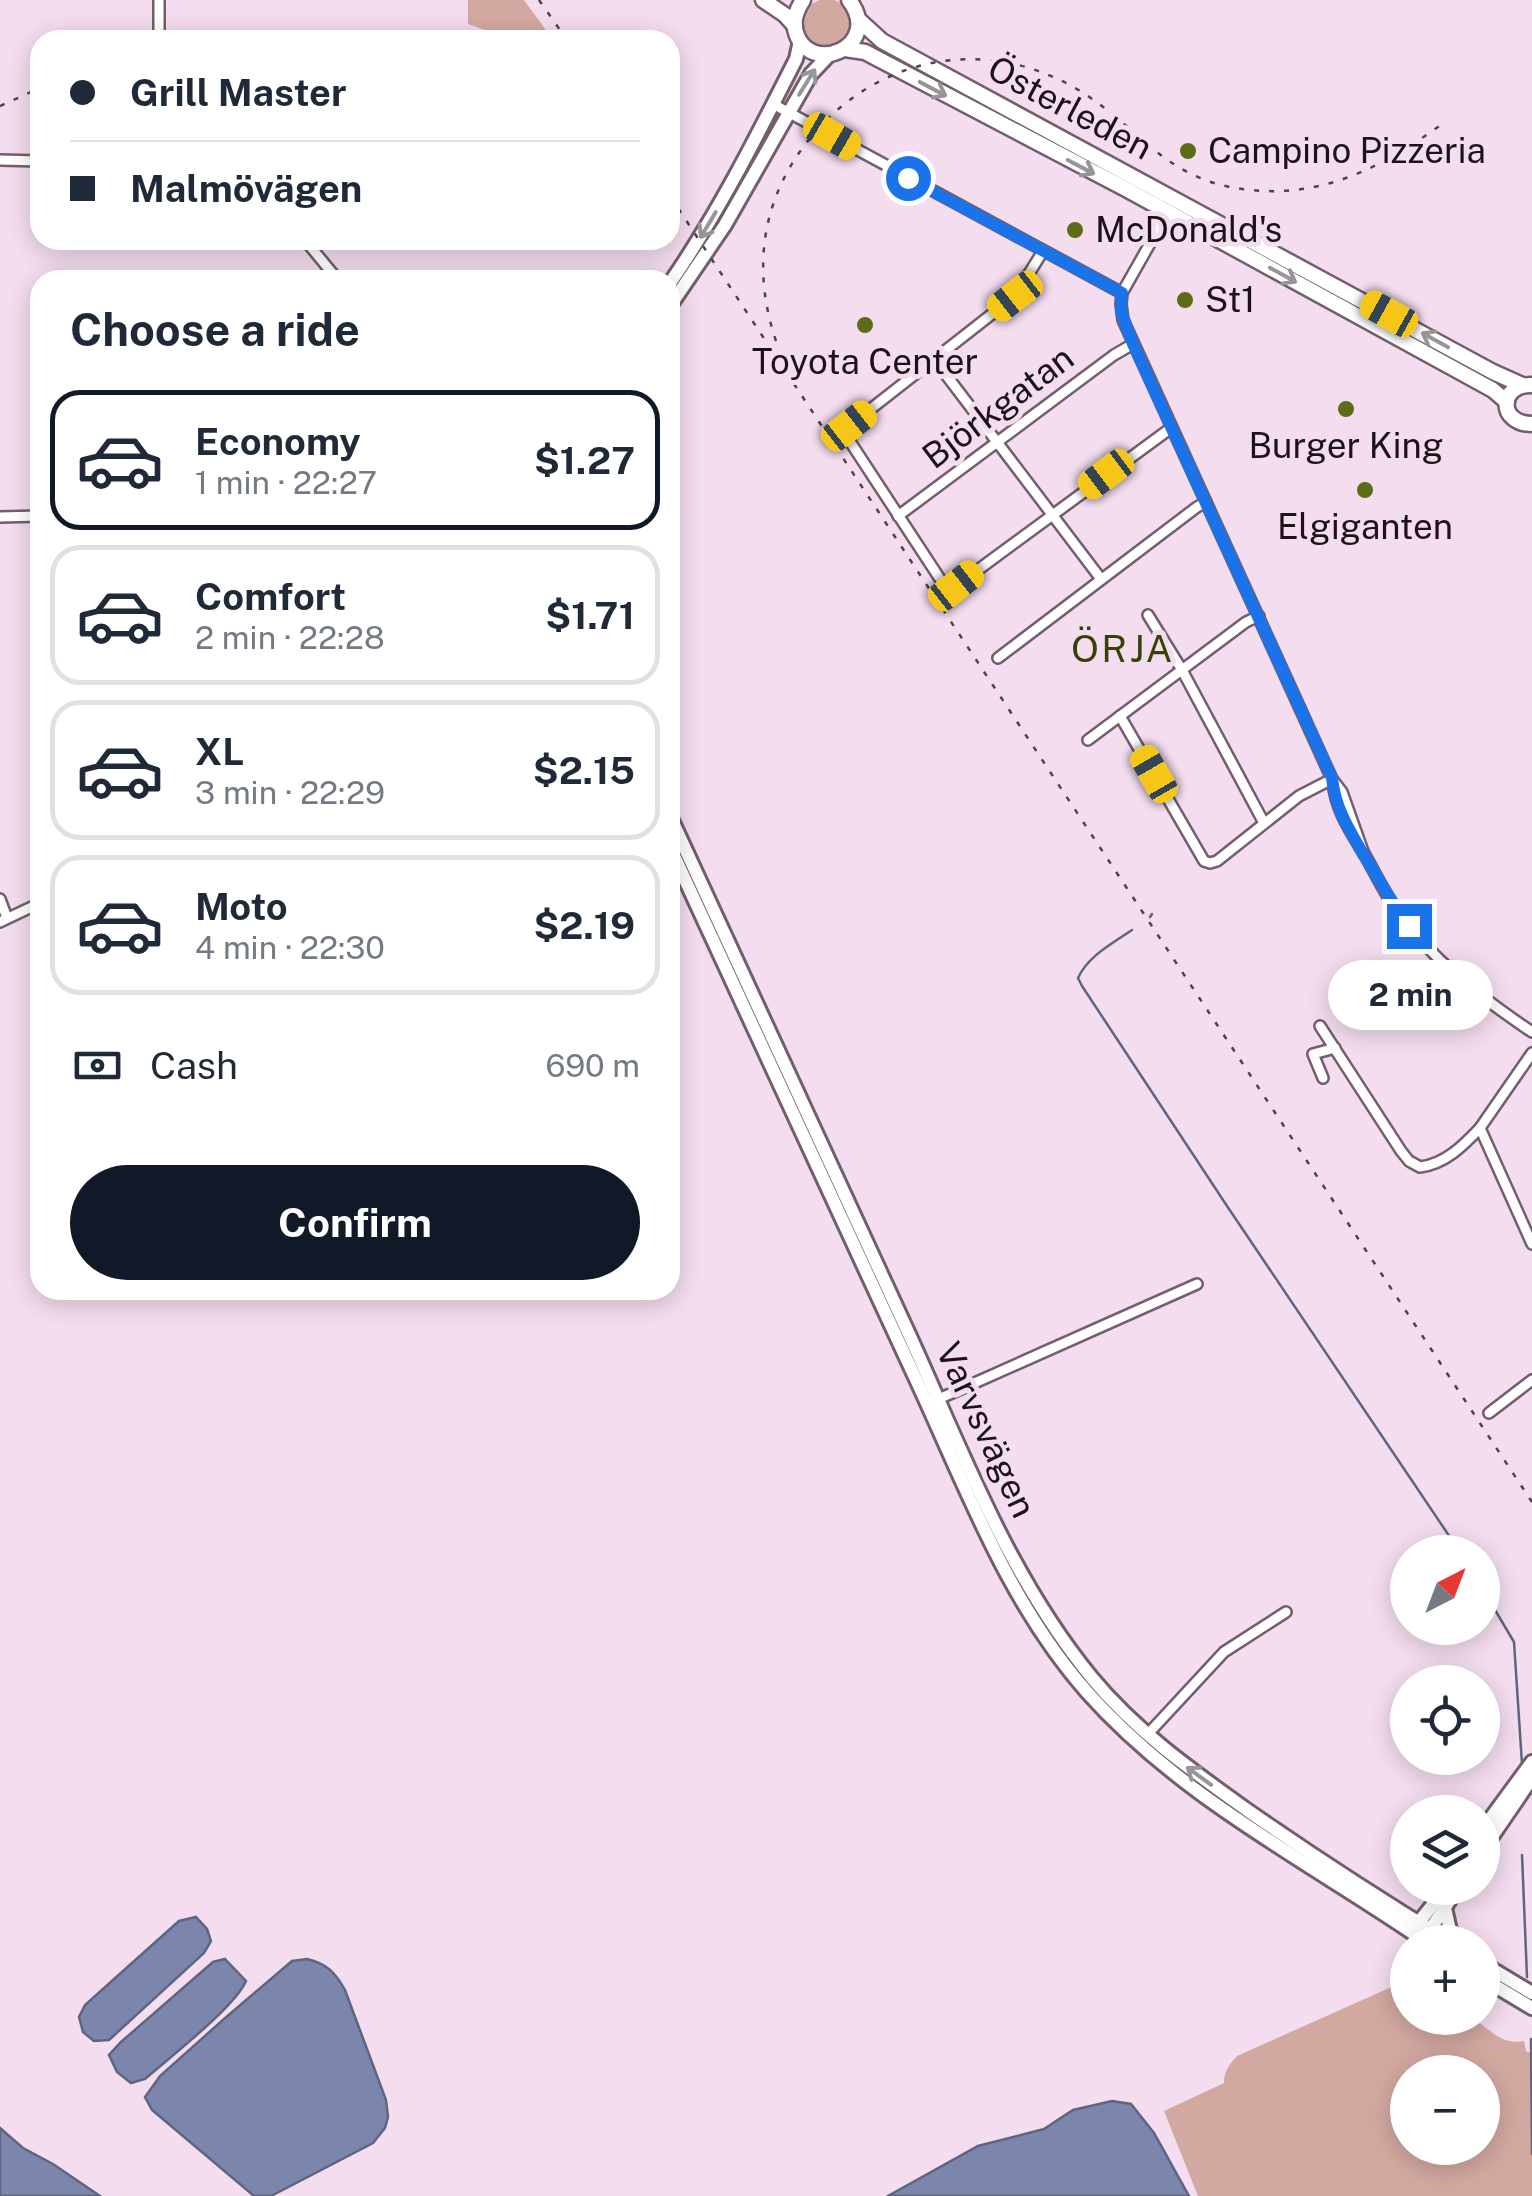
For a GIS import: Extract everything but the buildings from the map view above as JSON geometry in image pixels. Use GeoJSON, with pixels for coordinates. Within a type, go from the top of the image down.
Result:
{"type":"FeatureCollection","features":[{"type":"Feature","properties":{"kind":"main road"},"geometry":{"type":"LineString","coordinates":[[763,0],[786,15],[813,52],[829,54],[845,49],[857,33],[855,7]]}},
{"type":"Feature","properties":{"kind":"main road"},"geometry":{"type":"LineString","coordinates":[[678,270],[716,212],[796,60],[796,11],[804,0]]}},
{"type":"Feature","properties":{"kind":"main road","name":"Österleden"},"geometry":{"type":"LineString","coordinates":[[855,7],[882,40],[1485,385],[1507,402],[1513,419],[1532,424]]}},
{"type":"Feature","properties":{"kind":"main road","name":"Österleden"},"geometry":{"type":"LineString","coordinates":[[845,49],[864,52],[1493,372],[1529,384]]}},
{"type":"Feature","properties":{"kind":"main road"},"geometry":{"type":"LineString","coordinates":[[680,292],[726,226],[810,74],[829,54]]}},
{"type":"Feature","properties":{"kind":"main road"},"geometry":{"type":"LineString","coordinates":[[1507,402],[1513,390],[1529,384]]}},
{"type":"Feature","properties":{"kind":"main road","name":"Varvsvägen"},"geometry":{"type":"LineString","coordinates":[[680,838],[933,1402],[955,1468],[1012,1586],[1054,1650],[1087,1692],[1144,1741],[1180,1780],[1291,1856],[1408,1925]]}},
{"type":"Feature","properties":{"kind":"main road","name":"Varvsvägen"},"geometry":{"type":"LineString","coordinates":[[680,868],[933,1402]]}},
{"type":"Feature","properties":{"kind":"main road"},"geometry":{"type":"LineString","coordinates":[[1500,1806],[1532,1762]]}},
{"type":"Feature","properties":{"kind":"main road"},"geometry":{"type":"LineString","coordinates":[[1500,1825],[1532,1778]]}},
{"type":"Feature","properties":{"kind":"main road"},"geometry":{"type":"LineString","coordinates":[[1429,1925],[1447,1905]]}},
{"type":"Feature","properties":{"kind":"main road"},"geometry":{"type":"LineString","coordinates":[[1445,1908],[1449,1925]]}},
{"type":"Feature","properties":{"kind":"main road"},"geometry":{"type":"LineString","coordinates":[[1500,1973],[1526,1990]]}},
{"type":"Feature","properties":{"kind":"main road"},"geometry":{"type":"LineString","coordinates":[[1500,1989],[1532,2008]]}},
{"type":"Feature","properties":{"kind":"street"},"geometry":{"type":"LineString","coordinates":[[159,0],[160,30]]}},
{"type":"Feature","properties":{"kind":"street"},"geometry":{"type":"LineString","coordinates":[[773,104],[1122,293]]}},
{"type":"Feature","properties":{"kind":"street"},"geometry":{"type":"LineString","coordinates":[[0,160],[30,161]]}},
{"type":"Feature","properties":{"kind":"street"},"geometry":{"type":"LineString","coordinates":[[1172,206],[1122,293],[1121,311],[1133,344],[1332,778],[1342,792],[1364,854],[1396,910],[1456,976],[1532,1032]]}},
{"type":"Feature","properties":{"kind":"street"},"geometry":{"type":"LineString","coordinates":[[313,250],[330,270]]}},
{"type":"Feature","properties":{"kind":"street"},"geometry":{"type":"LineString","coordinates":[[1043,251],[1015,296],[846,431],[944,585],[956,586],[1171,428]]}},
{"type":"Feature","properties":{"kind":"street","name":"Björkgatan"},"geometry":{"type":"LineString","coordinates":[[898,516],[1133,344]]}},
{"type":"Feature","properties":{"kind":"street"},"geometry":{"type":"LineString","coordinates":[[934,359],[1101,578]]}},
{"type":"Feature","properties":{"kind":"street"},"geometry":{"type":"LineString","coordinates":[[998,658],[1206,502]]}},
{"type":"Feature","properties":{"kind":"street"},"geometry":{"type":"LineString","coordinates":[[0,516],[30,516]]}},
{"type":"Feature","properties":{"kind":"street"},"geometry":{"type":"LineString","coordinates":[[1148,615],[1264,823]]}},
{"type":"Feature","properties":{"kind":"street"},"geometry":{"type":"LineString","coordinates":[[1088,740],[1259,616]]}},
{"type":"Feature","properties":{"kind":"street"},"geometry":{"type":"LineString","coordinates":[[1120,716],[1204,861],[1210,863],[1299,796],[1332,778]]}},
{"type":"Feature","properties":{"kind":"street"},"geometry":{"type":"LineString","coordinates":[[0,899],[3,920],[30,908]]}},
{"type":"Feature","properties":{"kind":"street"},"geometry":{"type":"LineString","coordinates":[[1320,1026],[1330,1034],[1401,1151],[1420,1167],[1441,1161],[1465,1144],[1532,1053]]}},
{"type":"Feature","properties":{"kind":"street"},"geometry":{"type":"LineString","coordinates":[[1323,1078],[1313,1054],[1335,1048]]}},
{"type":"Feature","properties":{"kind":"street"},"geometry":{"type":"LineString","coordinates":[[1480,1128],[1532,1244]]}},
{"type":"Feature","properties":{"kind":"street"},"geometry":{"type":"LineString","coordinates":[[933,1402],[1197,1284]]}},
{"type":"Feature","properties":{"kind":"street"},"geometry":{"type":"LineString","coordinates":[[1489,1413],[1532,1380]]}},
{"type":"Feature","properties":{"kind":"street"},"geometry":{"type":"LineString","coordinates":[[1144,1741],[1224,1652],[1286,1612]]}},
{"type":"Feature","properties":{"kind":"shaded area"},"geometry":{"type":"Polygon","coordinates":[[[827,-1],[844,6],[851,23],[844,40],[827,47],[810,40],[803,23],[810,6],[827,-1]]]}},
{"type":"Feature","properties":{"kind":"shaded area"},"geometry":{"type":"Polygon","coordinates":[[[468,0],[524,0],[546,30],[485,30],[468,24],[468,0]]]}},
{"type":"Feature","properties":{"kind":"shaded area"},"geometry":{"type":"Polygon","coordinates":[[[1390,1988],[1390,2035],[1497,2035],[1514,2042],[1524,2041],[1526,2051],[1532,2054],[1532,2196],[1198,2196],[1164,2111],[1224,2083],[1237,2056],[1390,1988]]]}},
{"type":"Feature","properties":{"kind":"water"},"geometry":{"type":"Polygon","coordinates":[[[196,1917],[211,1941],[204,1953],[109,2040],[94,2041],[83,2032],[79,2017],[85,2005],[179,1921],[196,1917]]]}},
{"type":"Feature","properties":{"kind":"water"},"geometry":{"type":"Polygon","coordinates":[[[225,1959],[246,1981],[229,2004],[145,2079],[131,2083],[117,2072],[109,2055],[121,2042],[213,1962],[225,1959]]]}},
{"type":"Feature","properties":{"kind":"water"},"geometry":{"type":"Polygon","coordinates":[[[307,1959],[330,1970],[345,1990],[386,2100],[388,2117],[373,2143],[271,2196],[254,2196],[152,2110],[145,2097],[160,2076],[292,1961],[307,1959]]]}},
{"type":"Feature","properties":{"kind":"water"},"geometry":{"type":"Polygon","coordinates":[[[1112,2101],[1131,2104],[1154,2133],[1189,2196],[888,2196],[978,2146],[1044,2129],[1073,2110],[1112,2101]]]}},
{"type":"Feature","properties":{"kind":"water"},"geometry":{"type":"Polygon","coordinates":[[[0,2128],[23,2148],[100,2196],[0,2196],[0,2128]]]}},
{"type":"Feature","properties":{"kind":"waterway"},"geometry":{"type":"LineString","coordinates":[[1132,930],[1088,963],[1078,978],[1082,986],[1449,1535]]}},
{"type":"Feature","properties":{"kind":"waterway"},"geometry":{"type":"LineString","coordinates":[[1500,1618],[1514,1642],[1522,1764]]}},
{"type":"Feature","properties":{"kind":"waterway"},"geometry":{"type":"LineString","coordinates":[[1522,1855],[1527,1977]]}},
{"type":"Feature","properties":{"kind":"waterway"},"geometry":{"type":"LineString","coordinates":[[1531,2039],[1532,2154]]}},
{"type":"Feature","properties":{"kind":"railway"},"geometry":{"type":"LineString","coordinates":[[539,0],[560,30]]}},
{"type":"Feature","properties":{"kind":"railway"},"geometry":{"type":"LineString","coordinates":[[776,341],[764,290],[763,265],[765,240],[778,192],[804,146],[830,116],[860,92],[893,75],[928,64],[965,59],[1039,71],[1096,102],[1191,174],[1242,189],[1299,190],[1350,176],[1398,153],[1445,122]]}},
{"type":"Feature","properties":{"kind":"railway"},"geometry":{"type":"LineString","coordinates":[[0,106],[30,92]]}},
{"type":"Feature","properties":{"kind":"railway"},"geometry":{"type":"LineString","coordinates":[[680,211],[1532,1502]]}},
{"type":"Feature","properties":{"kind":"place","name":"Campino Pizzeria"},"geometry":{"type":"Point","coordinates":[1188,151]}},
{"type":"Feature","properties":{"kind":"place","name":"McDonald's"},"geometry":{"type":"Point","coordinates":[1075,230]}},
{"type":"Feature","properties":{"kind":"place","name":"St1"},"geometry":{"type":"Point","coordinates":[1185,300]}},
{"type":"Feature","properties":{"kind":"place","name":"Toyota Center"},"geometry":{"type":"Point","coordinates":[865,325]}},
{"type":"Feature","properties":{"kind":"place","name":"Burger King"},"geometry":{"type":"Point","coordinates":[1346,409]}},
{"type":"Feature","properties":{"kind":"place","name":"Elgiganten"},"geometry":{"type":"Point","coordinates":[1365,490]}},
{"type":"Feature","properties":{"kind":"district","name":"ÖRJA"},"geometry":{"type":"Point","coordinates":[1123,649]}},
{"type":"Feature","properties":{"kind":"route"},"geometry":{"type":"LineString","coordinates":[[908,178],[1122,293],[1121,311],[1133,344],[1332,778],[1334,795],[1347,827],[1409,926]]}}]}
